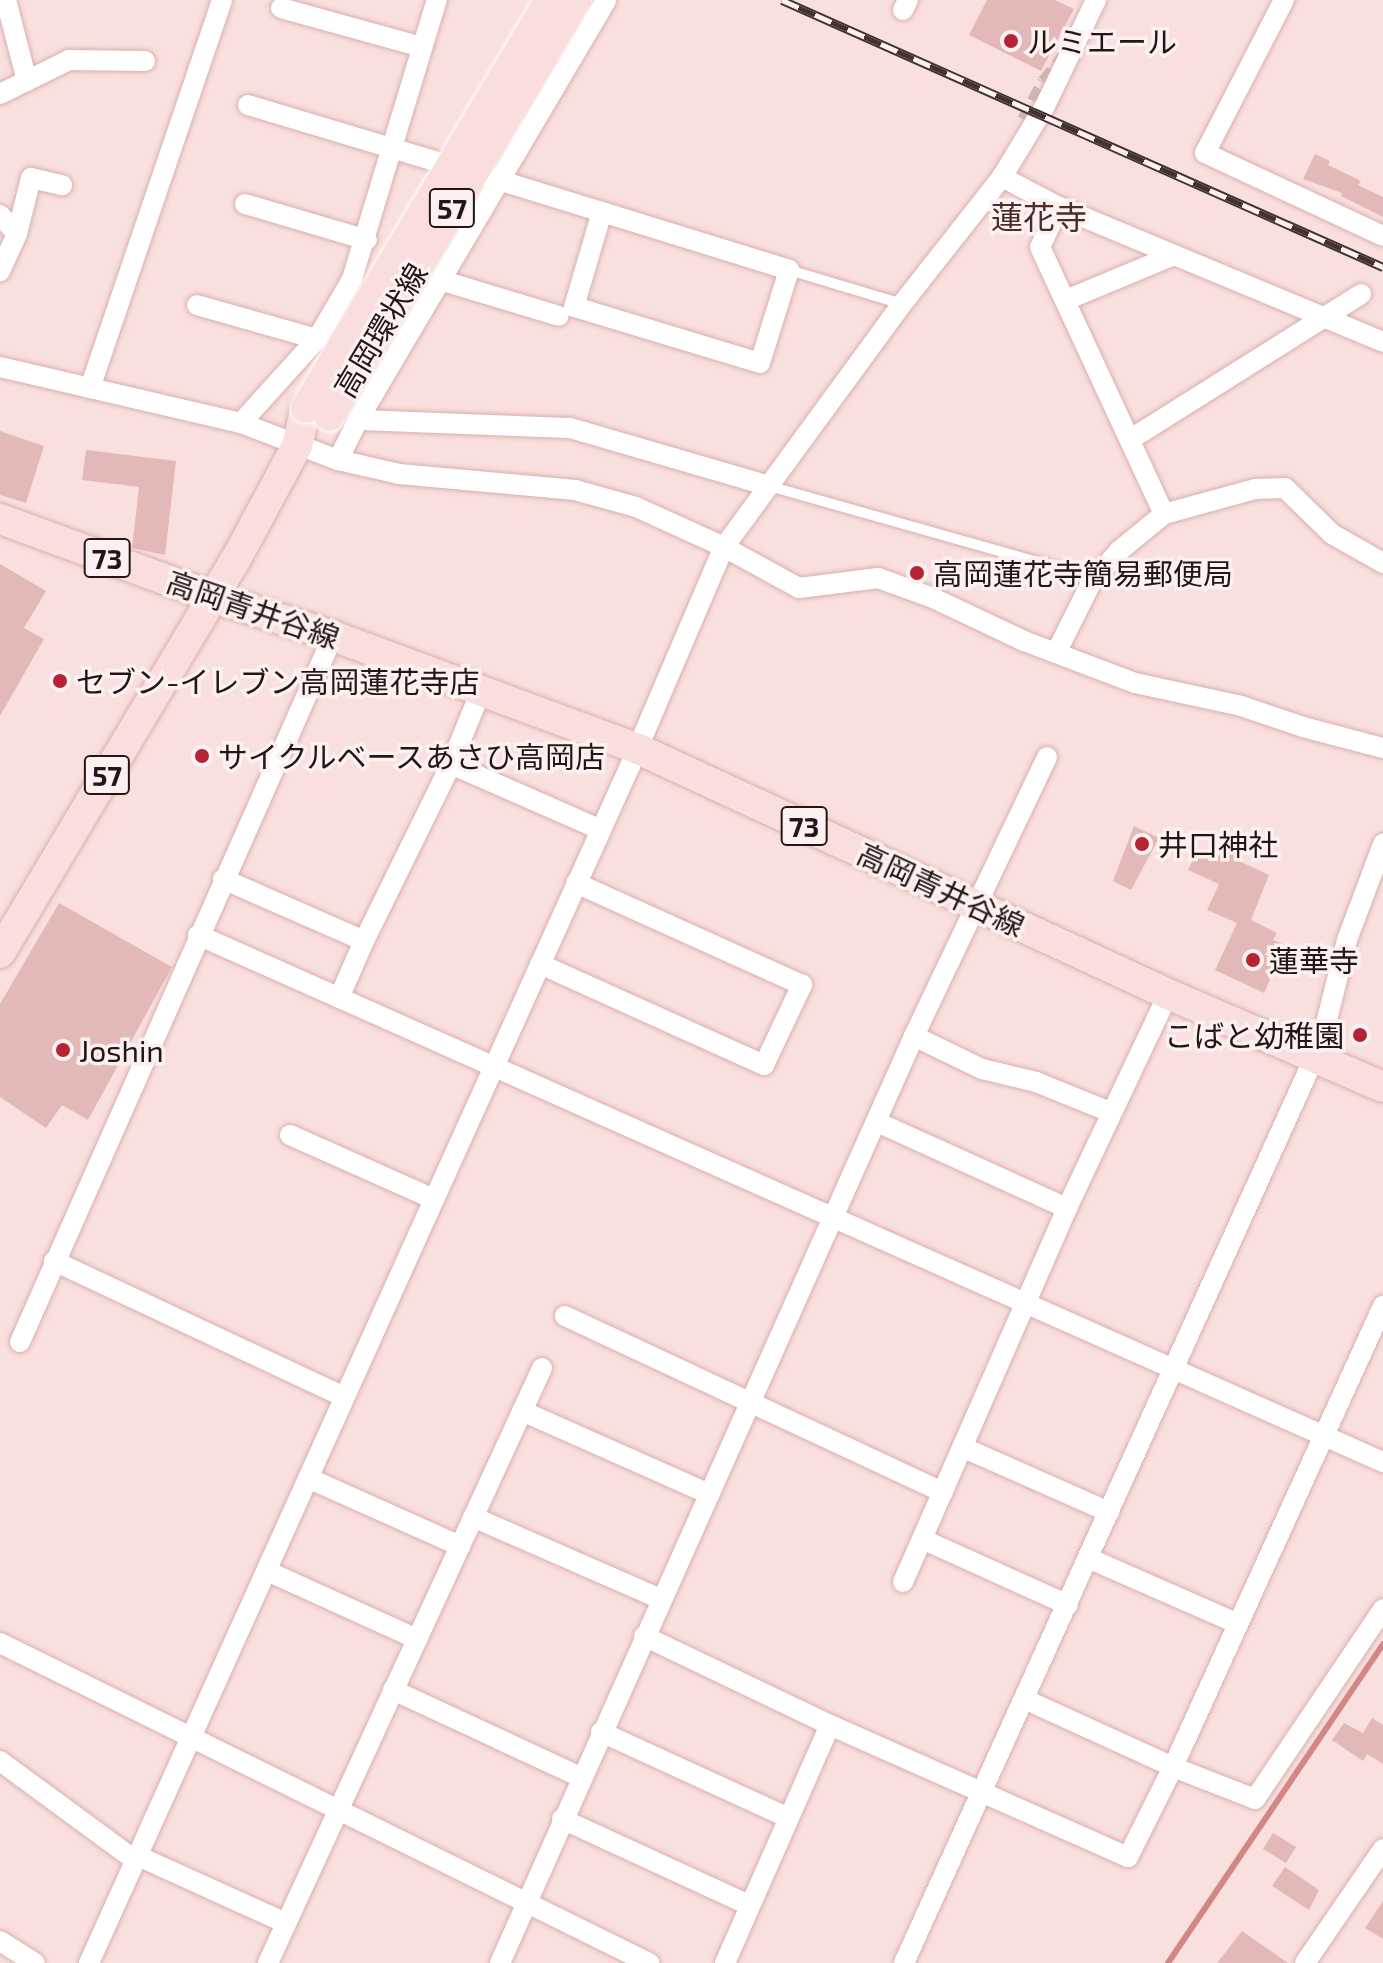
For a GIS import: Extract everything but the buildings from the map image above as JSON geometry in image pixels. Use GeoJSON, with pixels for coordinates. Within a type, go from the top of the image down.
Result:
{"type":"FeatureCollection","features":[{"type":"Feature","properties":{"kind":"main road","name":"高岡環状線"},"geometry":{"type":"LineString","coordinates":[[331,415],[550,0]]}},
{"type":"Feature","properties":{"kind":"main road","name":"高岡環状線"},"geometry":{"type":"LineString","coordinates":[[0,953],[213,597],[297,446],[331,415],[576,0]]}},
{"type":"Feature","properties":{"kind":"main road","name":"高岡青井谷線"},"geometry":{"type":"LineString","coordinates":[[0,519],[213,597],[333,636],[638,749],[1168,994],[1383,1087]]}},
{"type":"Feature","properties":{"kind":"street"},"geometry":{"type":"LineString","coordinates":[[6,0],[27,81]]}},
{"type":"Feature","properties":{"kind":"street"},"geometry":{"type":"LineString","coordinates":[[90,388],[222,0]]}},
{"type":"Feature","properties":{"kind":"street"},"geometry":{"type":"LineString","coordinates":[[241,423],[317,339],[352,279],[367,240],[437,0]]}},
{"type":"Feature","properties":{"kind":"street"},"geometry":{"type":"LineString","coordinates":[[338,460],[331,415],[440,280],[606,0]]}},
{"type":"Feature","properties":{"kind":"street"},"geometry":{"type":"LineString","coordinates":[[89,1963],[599,829],[638,749],[724,547],[902,304],[1002,177],[1045,106],[1096,0]]}},
{"type":"Feature","properties":{"kind":"street"},"geometry":{"type":"LineString","coordinates":[[1284,0],[1205,153],[1383,236]]}},
{"type":"Feature","properties":{"kind":"street"},"geometry":{"type":"LineString","coordinates":[[281,8],[422,47]]}},
{"type":"Feature","properties":{"kind":"street"},"geometry":{"type":"LineString","coordinates":[[0,94],[69,60],[145,61]]}},
{"type":"Feature","properties":{"kind":"street"},"geometry":{"type":"LineString","coordinates":[[248,105],[498,180],[602,212],[789,270],[760,363],[574,307],[602,212]]}},
{"type":"Feature","properties":{"kind":"street"},"geometry":{"type":"LineString","coordinates":[[1002,177],[1059,207],[1383,342]]}},
{"type":"Feature","properties":{"kind":"street"},"geometry":{"type":"LineString","coordinates":[[0,271],[17,234],[31,178],[62,185]]}},
{"type":"Feature","properties":{"kind":"street"},"geometry":{"type":"LineString","coordinates":[[245,204],[367,240]]}},
{"type":"Feature","properties":{"kind":"street"},"geometry":{"type":"LineString","coordinates":[[1059,207],[1040,247],[1164,514]]}},
{"type":"Feature","properties":{"kind":"street"},"geometry":{"type":"LineString","coordinates":[[0,215],[17,234]]}},
{"type":"Feature","properties":{"kind":"street"},"geometry":{"type":"LineString","coordinates":[[1066,300],[1174,255]]}},
{"type":"Feature","properties":{"kind":"street"},"geometry":{"type":"LineString","coordinates":[[440,280],[559,316]]}},
{"type":"Feature","properties":{"kind":"street"},"geometry":{"type":"LineString","coordinates":[[1131,439],[1328,318],[1361,294]]}},
{"type":"Feature","properties":{"kind":"street"},"geometry":{"type":"LineString","coordinates":[[197,305],[317,339]]}},
{"type":"Feature","properties":{"kind":"street"},"geometry":{"type":"LineString","coordinates":[[0,367],[241,423],[338,460],[399,474],[575,490],[636,507],[724,547],[799,588],[878,578],[1135,683],[1241,706],[1303,727],[1383,748]]}},
{"type":"Feature","properties":{"kind":"street"},"geometry":{"type":"LineString","coordinates":[[331,415],[570,428],[769,486]]}},
{"type":"Feature","properties":{"kind":"street"},"geometry":{"type":"LineString","coordinates":[[1056,653],[1091,583],[1119,551],[1164,514],[1255,489],[1285,488],[1332,534],[1383,563]]}},
{"type":"Feature","properties":{"kind":"street"},"geometry":{"type":"LineString","coordinates":[[20,1342],[333,636]]}},
{"type":"Feature","properties":{"kind":"street"},"geometry":{"type":"LineString","coordinates":[[339,998],[451,764],[481,691]]}},
{"type":"Feature","properties":{"kind":"street"},"geometry":{"type":"LineString","coordinates":[[500,1963],[580,1777],[914,1036],[974,904],[1047,757]]}},
{"type":"Feature","properties":{"kind":"street"},"geometry":{"type":"LineString","coordinates":[[451,764],[599,829]]}},
{"type":"Feature","properties":{"kind":"street"},"geometry":{"type":"LineString","coordinates":[[904,1963],[1315,1057],[1347,940],[1383,844]]}},
{"type":"Feature","properties":{"kind":"street"},"geometry":{"type":"LineString","coordinates":[[223,879],[364,941]]}},
{"type":"Feature","properties":{"kind":"street"},"geometry":{"type":"LineString","coordinates":[[540,964],[764,1065],[802,985],[576,883]]}},
{"type":"Feature","properties":{"kind":"street"},"geometry":{"type":"LineString","coordinates":[[198,935],[1383,1462]]}},
{"type":"Feature","properties":{"kind":"street"},"geometry":{"type":"LineString","coordinates":[[903,1582],[1110,1112],[1168,994]]}},
{"type":"Feature","properties":{"kind":"street"},"geometry":{"type":"LineString","coordinates":[[914,1036],[982,1069],[1036,1082],[1110,1112]]}},
{"type":"Feature","properties":{"kind":"street"},"geometry":{"type":"LineString","coordinates":[[877,1122],[1067,1208]]}},
{"type":"Feature","properties":{"kind":"street"},"geometry":{"type":"LineString","coordinates":[[290,1135],[434,1199]]}},
{"type":"Feature","properties":{"kind":"street"},"geometry":{"type":"LineString","coordinates":[[54,1261],[344,1397]]}},
{"type":"Feature","properties":{"kind":"street"},"geometry":{"type":"LineString","coordinates":[[644,1636],[830,1725],[1128,1857],[1173,1767],[1322,1436],[1374,1348],[1383,1306]]}},
{"type":"Feature","properties":{"kind":"street"},"geometry":{"type":"LineString","coordinates":[[565,1316],[943,1492]]}},
{"type":"Feature","properties":{"kind":"street"},"geometry":{"type":"LineString","coordinates":[[268,1963],[542,1368]]}},
{"type":"Feature","properties":{"kind":"street"},"geometry":{"type":"LineString","coordinates":[[522,1411],[709,1494]]}},
{"type":"Feature","properties":{"kind":"street"},"geometry":{"type":"LineString","coordinates":[[962,1447],[1109,1512]]}},
{"type":"Feature","properties":{"kind":"street"},"geometry":{"type":"LineString","coordinates":[[308,1478],[460,1546]]}},
{"type":"Feature","properties":{"kind":"street"},"geometry":{"type":"LineString","coordinates":[[473,1517],[661,1599]]}},
{"type":"Feature","properties":{"kind":"street"},"geometry":{"type":"LineString","coordinates":[[922,1539],[1068,1605]]}},
{"type":"Feature","properties":{"kind":"street"},"geometry":{"type":"LineString","coordinates":[[1088,1558],[1238,1624]]}},
{"type":"Feature","properties":{"kind":"street"},"geometry":{"type":"LineString","coordinates":[[267,1571],[417,1639]]}},
{"type":"Feature","properties":{"kind":"street"},"geometry":{"type":"LineString","coordinates":[[1024,1699],[1173,1767],[1255,1799],[1383,1609]]}},
{"type":"Feature","properties":{"kind":"street"},"geometry":{"type":"LineString","coordinates":[[0,1643],[649,1963]]}},
{"type":"Feature","properties":{"kind":"street"},"geometry":{"type":"LineString","coordinates":[[393,1690],[580,1777]]}},
{"type":"Feature","properties":{"kind":"street"},"geometry":{"type":"LineString","coordinates":[[725,1963],[830,1725]]}},
{"type":"Feature","properties":{"kind":"street"},"geometry":{"type":"LineString","coordinates":[[601,1732],[787,1817]]}},
{"type":"Feature","properties":{"kind":"street"},"geometry":{"type":"LineString","coordinates":[[0,1761],[137,1858],[286,1923]]}},
{"type":"Feature","properties":{"kind":"street"},"geometry":{"type":"LineString","coordinates":[[562,1819],[749,1905]]}},
{"type":"Feature","properties":{"kind":"street"},"geometry":{"type":"LineString","coordinates":[[1305,1963],[1383,1849]]}},
{"type":"Feature","properties":{"kind":"street"},"geometry":{"type":"LineString","coordinates":[[0,1941],[35,1963]]}},
{"type":"Feature","properties":{"kind":"lane"},"geometry":{"type":"LineString","coordinates":[[789,270],[902,304]]}},
{"type":"Feature","properties":{"kind":"lane"},"geometry":{"type":"LineString","coordinates":[[769,486],[1073,572],[1091,583]]}},
{"type":"Feature","properties":{"kind":"waterway"},"geometry":{"type":"LineString","coordinates":[[1168,1963],[1383,1644]]}},
{"type":"Feature","properties":{"kind":"tunnel"},"geometry":{"type":"LineString","coordinates":[[1024,120],[1044,82],[1064,57]]}},
{"type":"Feature","properties":{"kind":"railway"},"geometry":{"type":"LineString","coordinates":[[782,0],[1383,267]]}},
{"type":"Feature","properties":{"kind":"place","name":"ルミエール"},"geometry":{"type":"Point","coordinates":[1011,41]}},
{"type":"Feature","properties":{"kind":"place","name":"高岡蓮花寺簡易郵便局"},"geometry":{"type":"Point","coordinates":[917,573]}},
{"type":"Feature","properties":{"kind":"place","name":"セブン-イレブン高岡蓮花寺店"},"geometry":{"type":"Point","coordinates":[60,681]}},
{"type":"Feature","properties":{"kind":"place","name":"サイクルベースあさひ高岡店"},"geometry":{"type":"Point","coordinates":[202,756]}},
{"type":"Feature","properties":{"kind":"place","name":"井口神社"},"geometry":{"type":"Point","coordinates":[1142,844]}},
{"type":"Feature","properties":{"kind":"place","name":"蓮華寺"},"geometry":{"type":"Point","coordinates":[1253,960]}},
{"type":"Feature","properties":{"kind":"place","name":"こばと幼稚園"},"geometry":{"type":"Point","coordinates":[1360,1035]}},
{"type":"Feature","properties":{"kind":"place","name":"Joshin"},"geometry":{"type":"Point","coordinates":[63,1050]}},
{"type":"Feature","properties":{"kind":"district","name":"蓮花寺"},"geometry":{"type":"Point","coordinates":[1039,216]}}]}
